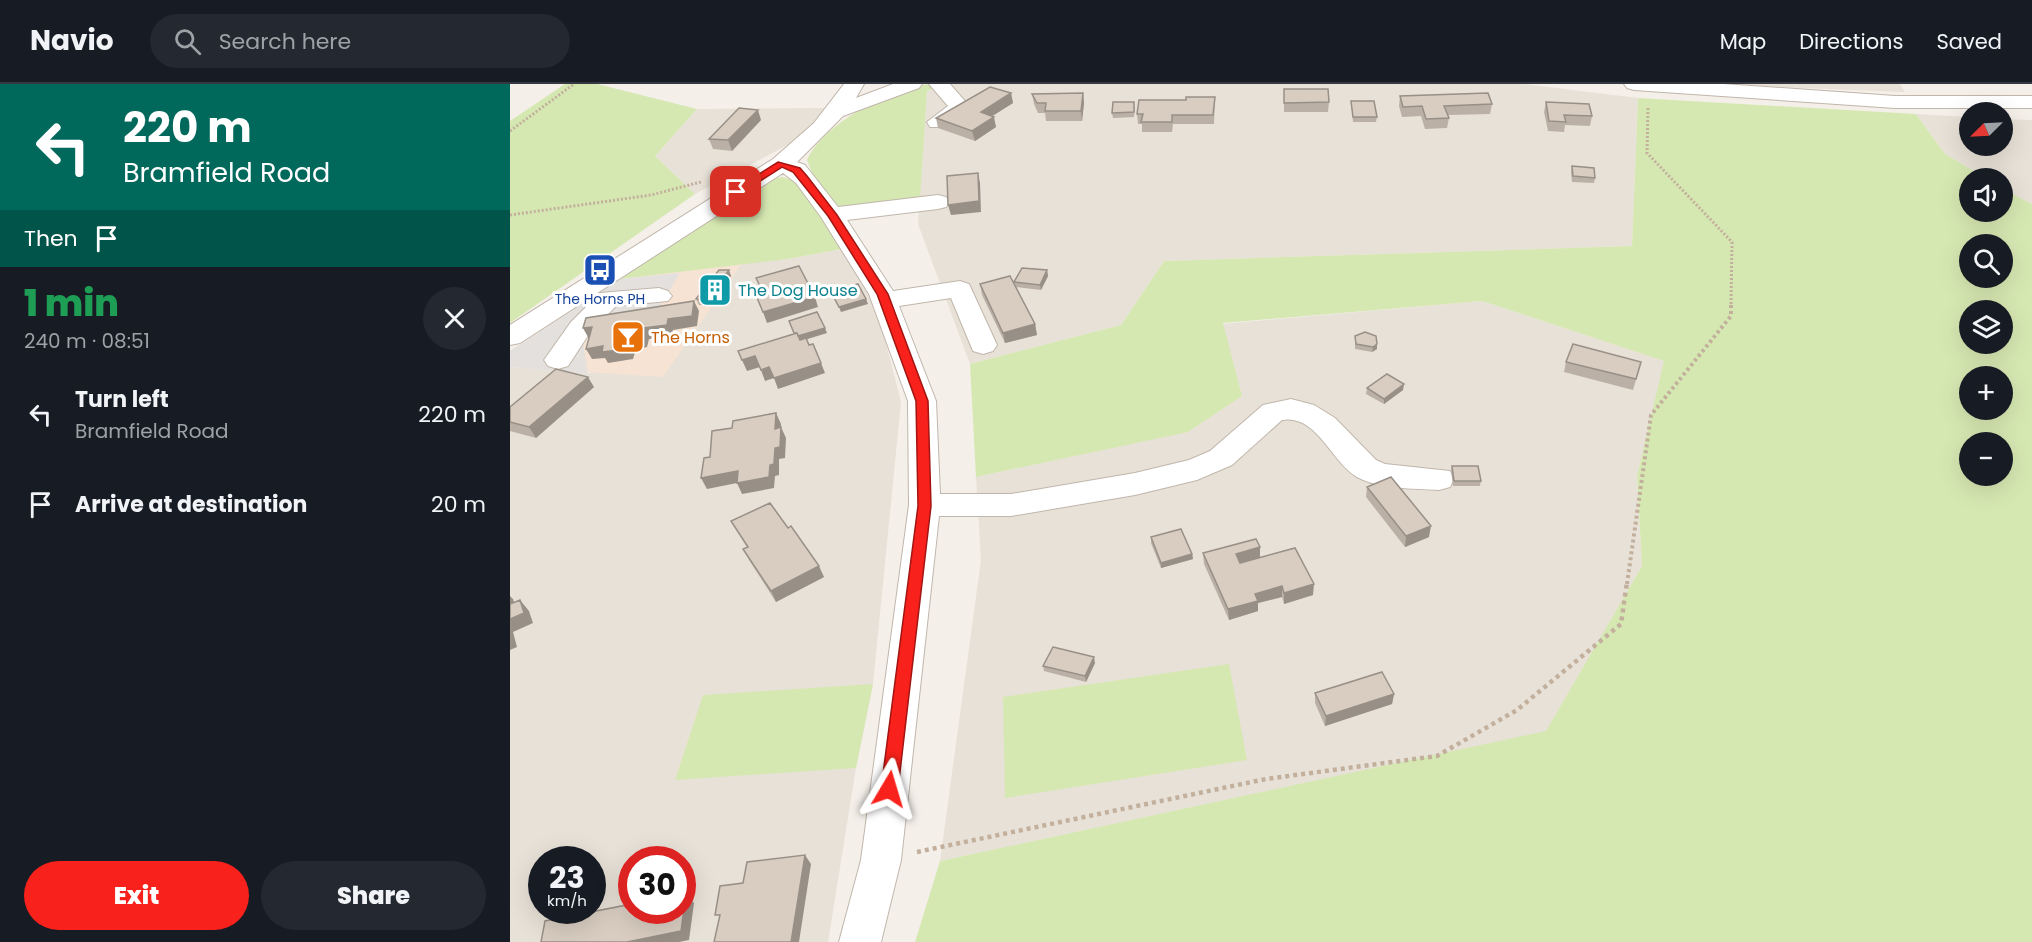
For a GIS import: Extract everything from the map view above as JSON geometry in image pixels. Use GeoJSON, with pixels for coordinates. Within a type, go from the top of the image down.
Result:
{"type":"FeatureCollection","features":[{"type":"Feature","properties":{"kind":"street"},"geometry":{"type":"LineString","coordinates":[[510,337],[768,172],[809,142],[839,111],[854,84]]}},
{"type":"Feature","properties":{"kind":"street"},"geometry":{"type":"LineString","coordinates":[[839,111],[912,84]]}},
{"type":"Feature","properties":{"kind":"street"},"geometry":{"type":"LineString","coordinates":[[938,122],[960,107],[939,84]]}},
{"type":"Feature","properties":{"kind":"street"},"geometry":{"type":"LineString","coordinates":[[1641,85],[1895,102],[2032,102]]}},
{"type":"Feature","properties":{"kind":"street"},"geometry":{"type":"LineString","coordinates":[[768,172],[797,170],[832,215],[885,300],[922,401],[924,506],[881,860],[860,942]]}},
{"type":"Feature","properties":{"kind":"street"},"geometry":{"type":"LineString","coordinates":[[832,215],[938,202]]}},
{"type":"Feature","properties":{"kind":"street"},"geometry":{"type":"LineString","coordinates":[[885,300],[960,289],[983,345]]}},
{"type":"Feature","properties":{"kind":"street"},"geometry":{"type":"LineString","coordinates":[[583,290],[609,299],[659,296]]}},
{"type":"Feature","properties":{"kind":"street"},"geometry":{"type":"LineString","coordinates":[[558,360],[580,328],[609,299]]}},
{"type":"Feature","properties":{"kind":"street"},"geometry":{"type":"LineString","coordinates":[[924,506],[1011,505],[1135,484],[1197,469],[1221,458],[1273,412],[1291,408],[1304,412],[1325,425],[1365,468],[1381,476],[1439,479]]}},
{"type":"Feature","properties":{"kind":"path"},"geometry":{"type":"LineString","coordinates":[[510,132],[574,84]]}},
{"type":"Feature","properties":{"kind":"path"},"geometry":{"type":"LineString","coordinates":[[881,860],[1266,779],[1437,756],[1516,710],[1620,624],[1652,415],[1731,316],[1732,242],[1647,153],[1641,85]]}},
{"type":"Feature","properties":{"kind":"path"},"geometry":{"type":"LineString","coordinates":[[510,215],[651,195],[709,180],[768,172]]}},
{"type":"Feature","properties":{"kind":"shaded area"},"geometry":{"type":"Polygon","coordinates":[[[949,84],[1524,84],[1638,98],[1632,246],[1164,261],[1121,325],[970,364],[918,224],[927,91],[949,84]]]}},
{"type":"Feature","properties":{"kind":"shaded area"},"geometry":{"type":"Polygon","coordinates":[[[1703,84],[1900,84],[1905,92],[1703,84]]]}},
{"type":"Feature","properties":{"kind":"shaded area"},"geometry":{"type":"Polygon","coordinates":[[[830,108],[795,141],[695,194],[655,156],[697,109],[830,108]]]}},
{"type":"Feature","properties":{"kind":"shaded area"},"geometry":{"type":"Polygon","coordinates":[[[1916,114],[1959,116],[1959,156],[2013,156],[2013,119],[2032,120],[2032,204],[2013,194],[2013,168],[1969,168],[1945,154],[1916,114]]]}},
{"type":"Feature","properties":{"kind":"shaded area"},"geometry":{"type":"Polygon","coordinates":[[[847,248],[877,308],[901,402],[873,684],[856,768],[828,942],[510,942],[510,367],[588,374],[710,307],[742,263],[788,259],[847,248]]]}},
{"type":"Feature","properties":{"kind":"shaded area"},"geometry":{"type":"Polygon","coordinates":[[[742,263],[663,377],[510,367],[510,351],[620,279],[742,263]]]}},
{"type":"Feature","properties":{"kind":"shaded area"},"geometry":{"type":"Polygon","coordinates":[[[680,273],[655,315],[590,326],[583,343],[588,374],[510,367],[510,351],[620,279],[680,273]]]}},
{"type":"Feature","properties":{"kind":"shaded area"},"geometry":{"type":"Polygon","coordinates":[[[1482,301],[1665,361],[1637,476],[1642,566],[1546,732],[940,861],[981,560],[976,477],[1189,431],[1242,396],[1222,324],[1482,301]]]}},
{"type":"Feature","properties":{"kind":"green space"},"geometry":{"type":"Polygon","coordinates":[[[565,84],[597,84],[697,109],[655,156],[695,194],[510,323],[510,121],[565,84]]]}},
{"type":"Feature","properties":{"kind":"green space"},"geometry":{"type":"Polygon","coordinates":[[[930,84],[935,88],[927,91],[920,200],[838,211],[813,175],[807,160],[816,146],[843,121],[878,100],[914,87],[930,84]]]}},
{"type":"Feature","properties":{"kind":"green space"},"geometry":{"type":"Polygon","coordinates":[[[1638,98],[1916,114],[1945,154],[1969,168],[1959,168],[1959,222],[2013,222],[2013,194],[2032,204],[2032,942],[915,942],[940,861],[1546,731],[1642,566],[1637,476],[1664,361],[1482,301],[1223,323],[1242,396],[1188,432],[976,477],[970,364],[1121,325],[1164,261],[1632,246],[1638,98]]]}},
{"type":"Feature","properties":{"kind":"green space"},"geometry":{"type":"Polygon","coordinates":[[[782,177],[797,181],[847,248],[788,259],[620,279],[653,253],[768,180],[782,177]]]}},
{"type":"Feature","properties":{"kind":"green space"},"geometry":{"type":"Polygon","coordinates":[[[1229,664],[1247,760],[1005,798],[1003,697],[1229,664]]]}},
{"type":"Feature","properties":{"kind":"green space"},"geometry":{"type":"Polygon","coordinates":[[[873,684],[856,768],[675,780],[703,695],[873,684]]]}},
{"type":"Feature","properties":{"kind":"building"},"geometry":{"type":"Polygon","coordinates":[[[990,87],[1011,93],[981,112],[994,117],[972,131],[936,118],[990,87]]]}},
{"type":"Feature","properties":{"kind":"building"},"geometry":{"type":"Polygon","coordinates":[[[1284,89],[1328,89],[1329,102],[1284,103],[1284,89]]]}},
{"type":"Feature","properties":{"kind":"building"},"geometry":{"type":"Polygon","coordinates":[[[1083,93],[1081,111],[1045,111],[1046,103],[1037,103],[1032,94],[1083,93]]]}},
{"type":"Feature","properties":{"kind":"building"},"geometry":{"type":"Polygon","coordinates":[[[1488,93],[1492,104],[1444,106],[1449,118],[1426,119],[1422,106],[1403,107],[1400,96],[1488,93]]]}},
{"type":"Feature","properties":{"kind":"building"},"geometry":{"type":"Polygon","coordinates":[[[1186,97],[1215,97],[1213,115],[1172,115],[1172,122],[1141,122],[1143,114],[1137,114],[1139,100],[1186,100],[1186,97]]]}},
{"type":"Feature","properties":{"kind":"building"},"geometry":{"type":"Polygon","coordinates":[[[1351,101],[1374,101],[1377,117],[1353,117],[1351,101]]]}},
{"type":"Feature","properties":{"kind":"building"},"geometry":{"type":"Polygon","coordinates":[[[1113,102],[1134,102],[1134,112],[1112,113],[1113,102]]]}},
{"type":"Feature","properties":{"kind":"building"},"geometry":{"type":"Polygon","coordinates":[[[1546,102],[1589,104],[1592,116],[1564,115],[1566,122],[1549,121],[1546,102]]]}},
{"type":"Feature","properties":{"kind":"building"},"geometry":{"type":"Polygon","coordinates":[[[739,108],[758,110],[728,140],[709,139],[739,108]]]}},
{"type":"Feature","properties":{"kind":"building"},"geometry":{"type":"Polygon","coordinates":[[[1572,166],[1594,168],[1595,178],[1573,176],[1572,166]]]}},
{"type":"Feature","properties":{"kind":"building"},"geometry":{"type":"Polygon","coordinates":[[[978,173],[979,201],[948,205],[947,176],[978,173]]]}},
{"type":"Feature","properties":{"kind":"building"},"geometry":{"type":"Polygon","coordinates":[[[799,266],[815,297],[763,312],[755,293],[762,290],[756,278],[799,266]]]}},
{"type":"Feature","properties":{"kind":"building"},"geometry":{"type":"Polygon","coordinates":[[[1022,268],[1047,270],[1040,285],[1014,282],[1022,268]]]}},
{"type":"Feature","properties":{"kind":"building"},"geometry":{"type":"Polygon","coordinates":[[[719,270],[729,270],[707,300],[696,299],[719,270]]]}},
{"type":"Feature","properties":{"kind":"building"},"geometry":{"type":"Polygon","coordinates":[[[1010,276],[1035,324],[1003,333],[980,284],[1010,276]]]}},
{"type":"Feature","properties":{"kind":"building"},"geometry":{"type":"Polygon","coordinates":[[[858,284],[866,299],[839,307],[831,292],[858,284]]]}},
{"type":"Feature","properties":{"kind":"building"},"geometry":{"type":"Polygon","coordinates":[[[694,301],[692,316],[668,319],[667,325],[644,328],[642,337],[630,338],[628,349],[602,352],[603,346],[586,349],[592,327],[583,328],[586,318],[694,301]]]}},
{"type":"Feature","properties":{"kind":"building"},"geometry":{"type":"Polygon","coordinates":[[[817,312],[825,328],[798,336],[794,333],[789,321],[817,312]]]}},
{"type":"Feature","properties":{"kind":"building"},"geometry":{"type":"Polygon","coordinates":[[[1365,332],[1376,336],[1377,344],[1373,347],[1356,344],[1355,336],[1365,332]]]}},
{"type":"Feature","properties":{"kind":"building"},"geometry":{"type":"Polygon","coordinates":[[[797,333],[800,340],[806,338],[809,345],[813,344],[821,363],[774,378],[769,367],[761,370],[755,356],[742,360],[738,351],[797,333]]]}},
{"type":"Feature","properties":{"kind":"building"},"geometry":{"type":"Polygon","coordinates":[[[1573,344],[1641,362],[1636,379],[1566,362],[1573,344]]]}},
{"type":"Feature","properties":{"kind":"building"},"geometry":{"type":"Polygon","coordinates":[[[556,369],[588,377],[529,427],[510,422],[510,407],[556,369]]]}},
{"type":"Feature","properties":{"kind":"building"},"geometry":{"type":"Polygon","coordinates":[[[1387,374],[1404,384],[1384,399],[1367,388],[1387,374]]]}},
{"type":"Feature","properties":{"kind":"building"},"geometry":{"type":"Polygon","coordinates":[[[776,413],[775,429],[781,427],[780,447],[775,448],[774,464],[770,465],[769,477],[737,483],[738,471],[701,478],[704,458],[710,457],[712,431],[732,428],[733,421],[776,413]]]}},
{"type":"Feature","properties":{"kind":"building"},"geometry":{"type":"Polygon","coordinates":[[[1452,466],[1478,466],[1481,481],[1454,481],[1452,466]]]}},
{"type":"Feature","properties":{"kind":"building"},"geometry":{"type":"Polygon","coordinates":[[[1391,477],[1431,526],[1406,536],[1367,487],[1391,477]]]}},
{"type":"Feature","properties":{"kind":"building"},"geometry":{"type":"Polygon","coordinates":[[[770,503],[788,528],[791,526],[819,566],[771,591],[743,549],[748,547],[731,521],[770,503]]]}},
{"type":"Feature","properties":{"kind":"building"},"geometry":{"type":"Polygon","coordinates":[[[1181,529],[1192,554],[1161,563],[1151,537],[1181,529]]]}},
{"type":"Feature","properties":{"kind":"building"},"geometry":{"type":"Polygon","coordinates":[[[1256,539],[1260,547],[1236,554],[1240,563],[1295,548],[1314,584],[1284,593],[1282,586],[1255,594],[1258,601],[1228,609],[1203,553],[1256,539]]]}},
{"type":"Feature","properties":{"kind":"building"},"geometry":{"type":"Polygon","coordinates":[[[520,600],[524,613],[510,619],[510,604],[520,600]]]}},
{"type":"Feature","properties":{"kind":"building"},"geometry":{"type":"Polygon","coordinates":[[[1053,647],[1094,657],[1085,676],[1043,666],[1053,647]]]}},
{"type":"Feature","properties":{"kind":"building"},"geometry":{"type":"Polygon","coordinates":[[[1382,672],[1394,694],[1326,716],[1315,693],[1382,672]]]}},
{"type":"Feature","properties":{"kind":"building"},"geometry":{"type":"Polygon","coordinates":[[[805,855],[791,942],[714,942],[720,915],[715,915],[720,886],[743,883],[747,862],[805,855]]]}},
{"type":"Feature","properties":{"kind":"building"},"geometry":{"type":"Polygon","coordinates":[[[618,907],[618,924],[682,924],[681,931],[627,942],[541,942],[544,924],[606,924],[606,909],[618,907]]]}},
{"type":"Feature","properties":{"kind":"place","name":"The Horns PH"},"geometry":{"type":"Point","coordinates":[600,270]}},
{"type":"Feature","properties":{"kind":"place","name":"The Dog House"},"geometry":{"type":"Point","coordinates":[715,290]}},
{"type":"Feature","properties":{"kind":"place","name":"The Horns"},"geometry":{"type":"Point","coordinates":[628,337]}},
{"type":"Feature","properties":{"kind":"route"},"geometry":{"type":"LineString","coordinates":[[736,192],[781,164],[797,170],[832,215],[882,294],[902,342],[922,401],[924,506],[889,789]]}}]}
